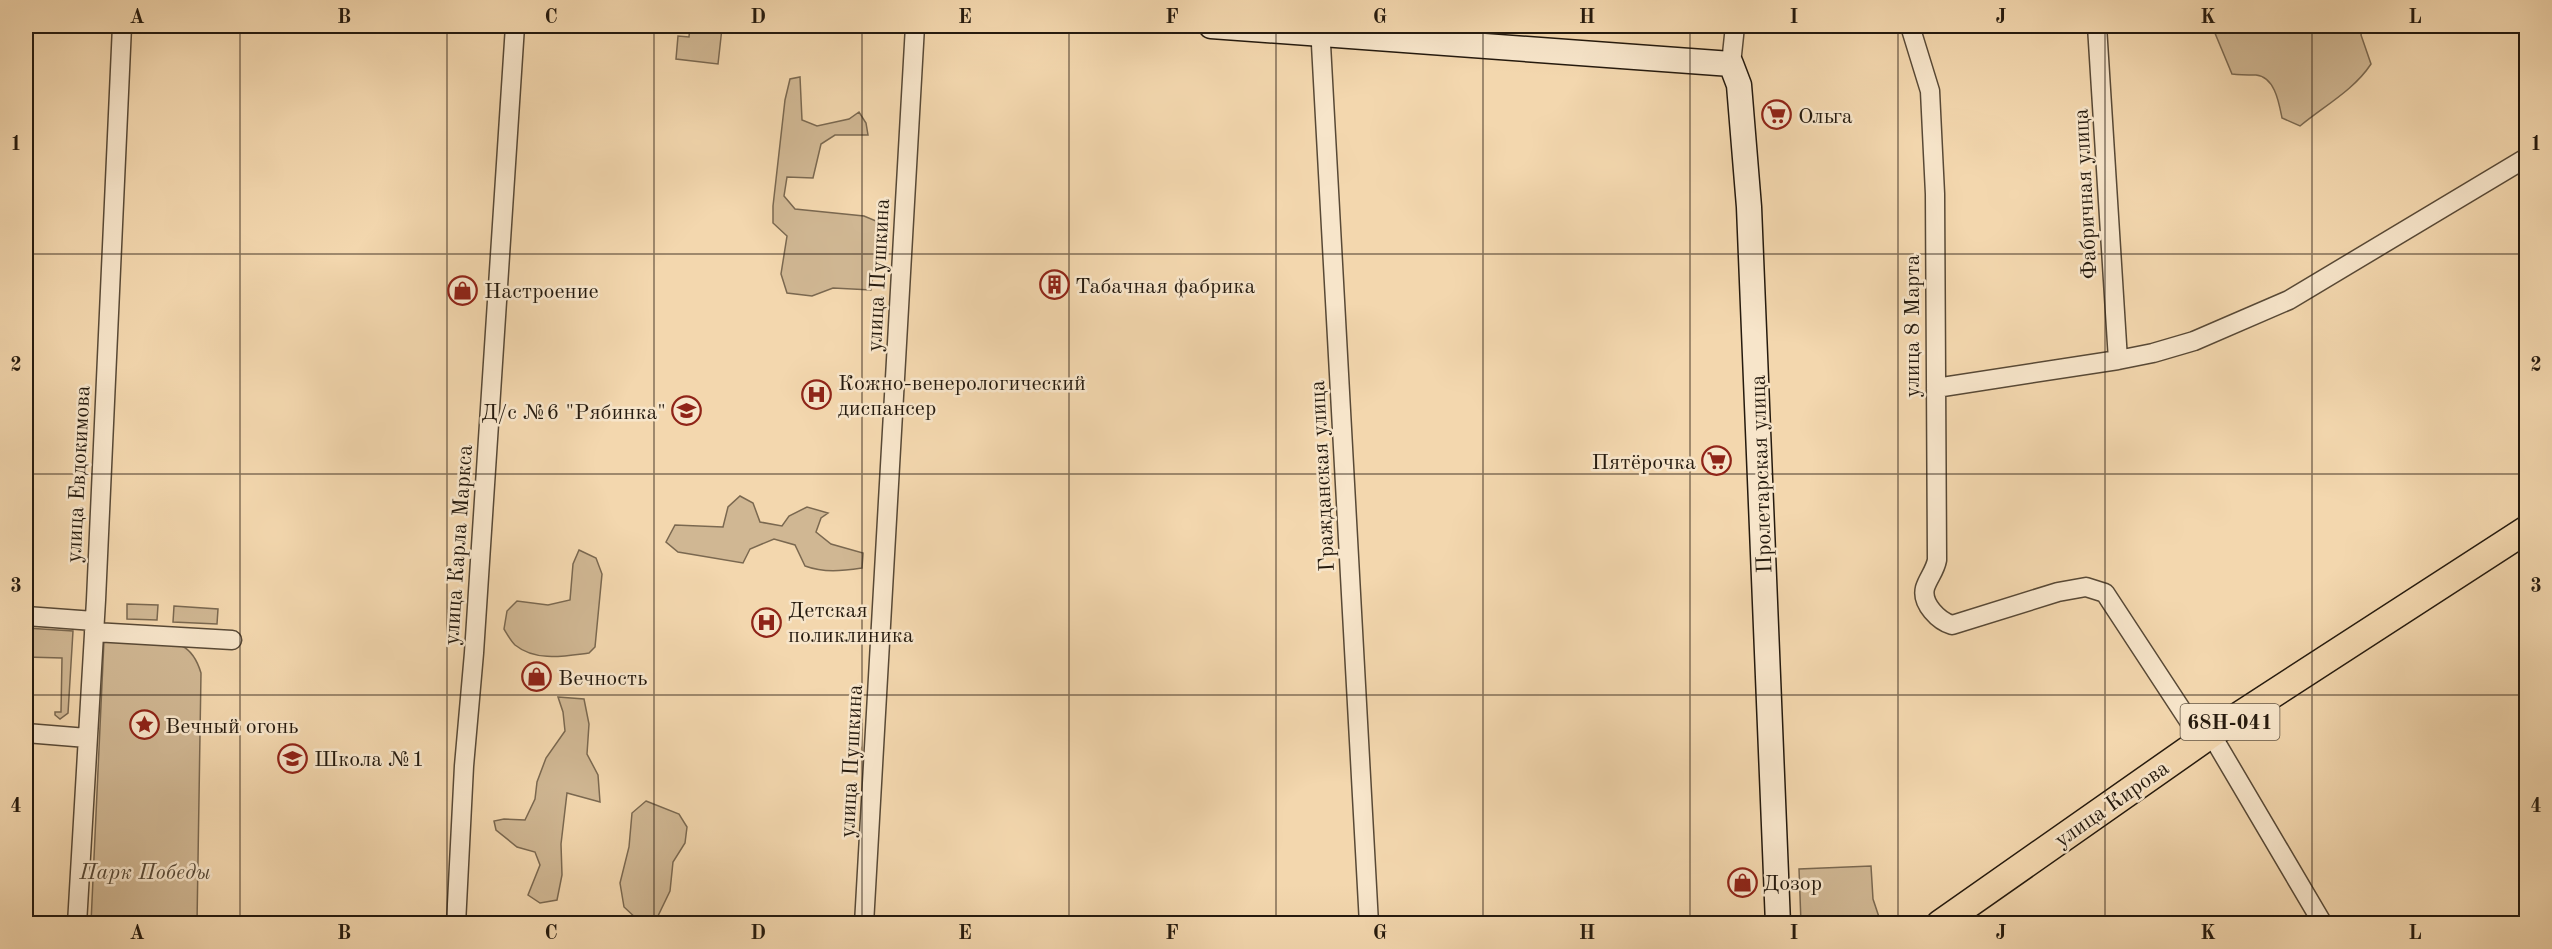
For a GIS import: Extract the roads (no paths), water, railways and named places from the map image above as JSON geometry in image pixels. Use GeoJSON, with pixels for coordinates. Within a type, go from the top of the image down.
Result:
{"type":"FeatureCollection","features":[{"type":"Feature","properties":{"kind":"main road","name":"улица Кирова"},"geometry":{"type":"LineString","coordinates":[[1940,924],[2206,737],[2526,530]]}},
{"type":"Feature","properties":{"kind":"street","name":"улица Евдокимова"},"geometry":{"type":"LineString","coordinates":[[77,924],[94,626],[122,26]]}},
{"type":"Feature","properties":{"kind":"street","name":"улица Карла Маркса"},"geometry":{"type":"LineString","coordinates":[[456,924],[464,766],[474,653],[515,26]]}},
{"type":"Feature","properties":{"kind":"street","name":"улица Пушкина"},"geometry":{"type":"LineString","coordinates":[[864,924],[915,26]]}},
{"type":"Feature","properties":{"kind":"street"},"geometry":{"type":"LineString","coordinates":[[1211,26],[1320,29],[1731,64]]}},
{"type":"Feature","properties":{"kind":"street","name":"Пролетарская улица"},"geometry":{"type":"LineString","coordinates":[[1735,26],[1731,64],[1739,85],[1749,207],[1778,924]]}},
{"type":"Feature","properties":{"kind":"street","name":"улица 8 Марта"},"geometry":{"type":"LineString","coordinates":[[1910,26],[1930,91],[1935,194],[1937,560],[1925,594],[1928,604],[1941,622],[1952,625],[2058,592],[2086,587],[2105,593],[2206,737]]}},
{"type":"Feature","properties":{"kind":"street","name":"Фабричная улица"},"geometry":{"type":"LineString","coordinates":[[2097,26],[2118,360]]}},
{"type":"Feature","properties":{"kind":"street","name":"Гражданская улица"},"geometry":{"type":"LineString","coordinates":[[1320,29],[1326,97],[1369,924]]}},
{"type":"Feature","properties":{"kind":"street"},"geometry":{"type":"LineString","coordinates":[[1936,388],[2118,360],[2194,340],[2289,300],[2526,158]]}},
{"type":"Feature","properties":{"kind":"street"},"geometry":{"type":"LineString","coordinates":[[26,616],[94,626],[232,640]]}},
{"type":"Feature","properties":{"kind":"street"},"geometry":{"type":"LineString","coordinates":[[26,733],[87,738]]}},
{"type":"Feature","properties":{"kind":"street"},"geometry":{"type":"LineString","coordinates":[[2206,737],[2322,924]]}},
{"type":"Feature","properties":{"kind":"place","name":"Ольга"},"geometry":{"type":"Point","coordinates":[1777,115]}},
{"type":"Feature","properties":{"kind":"place","name":"Табачная фабрика"},"geometry":{"type":"Point","coordinates":[1054,285]}},
{"type":"Feature","properties":{"kind":"place","name":"Настроение"},"geometry":{"type":"Point","coordinates":[463,290]}},
{"type":"Feature","properties":{"kind":"place","name":"Кожно-венерологический диспансер"},"geometry":{"type":"Point","coordinates":[817,395]}},
{"type":"Feature","properties":{"kind":"place","name":"Д/с №6 \"Рябинка\""},"geometry":{"type":"Point","coordinates":[687,411]}},
{"type":"Feature","properties":{"kind":"place","name":"Пятёрочка"},"geometry":{"type":"Point","coordinates":[1717,461]}},
{"type":"Feature","properties":{"kind":"place","name":"Детская поликлиника"},"geometry":{"type":"Point","coordinates":[767,622]}},
{"type":"Feature","properties":{"kind":"place","name":"Вечность"},"geometry":{"type":"Point","coordinates":[537,677]}},
{"type":"Feature","properties":{"kind":"place","name":"Вечный огонь"},"geometry":{"type":"Point","coordinates":[144,725]}},
{"type":"Feature","properties":{"kind":"place","name":"Школа №1"},"geometry":{"type":"Point","coordinates":[293,758]}},
{"type":"Feature","properties":{"kind":"place","name":"Дозор"},"geometry":{"type":"Point","coordinates":[1742,882]}},
{"type":"Feature","properties":{"kind":"park label","name":"Парк Победы"},"geometry":{"type":"Point","coordinates":[145,871]}}]}
